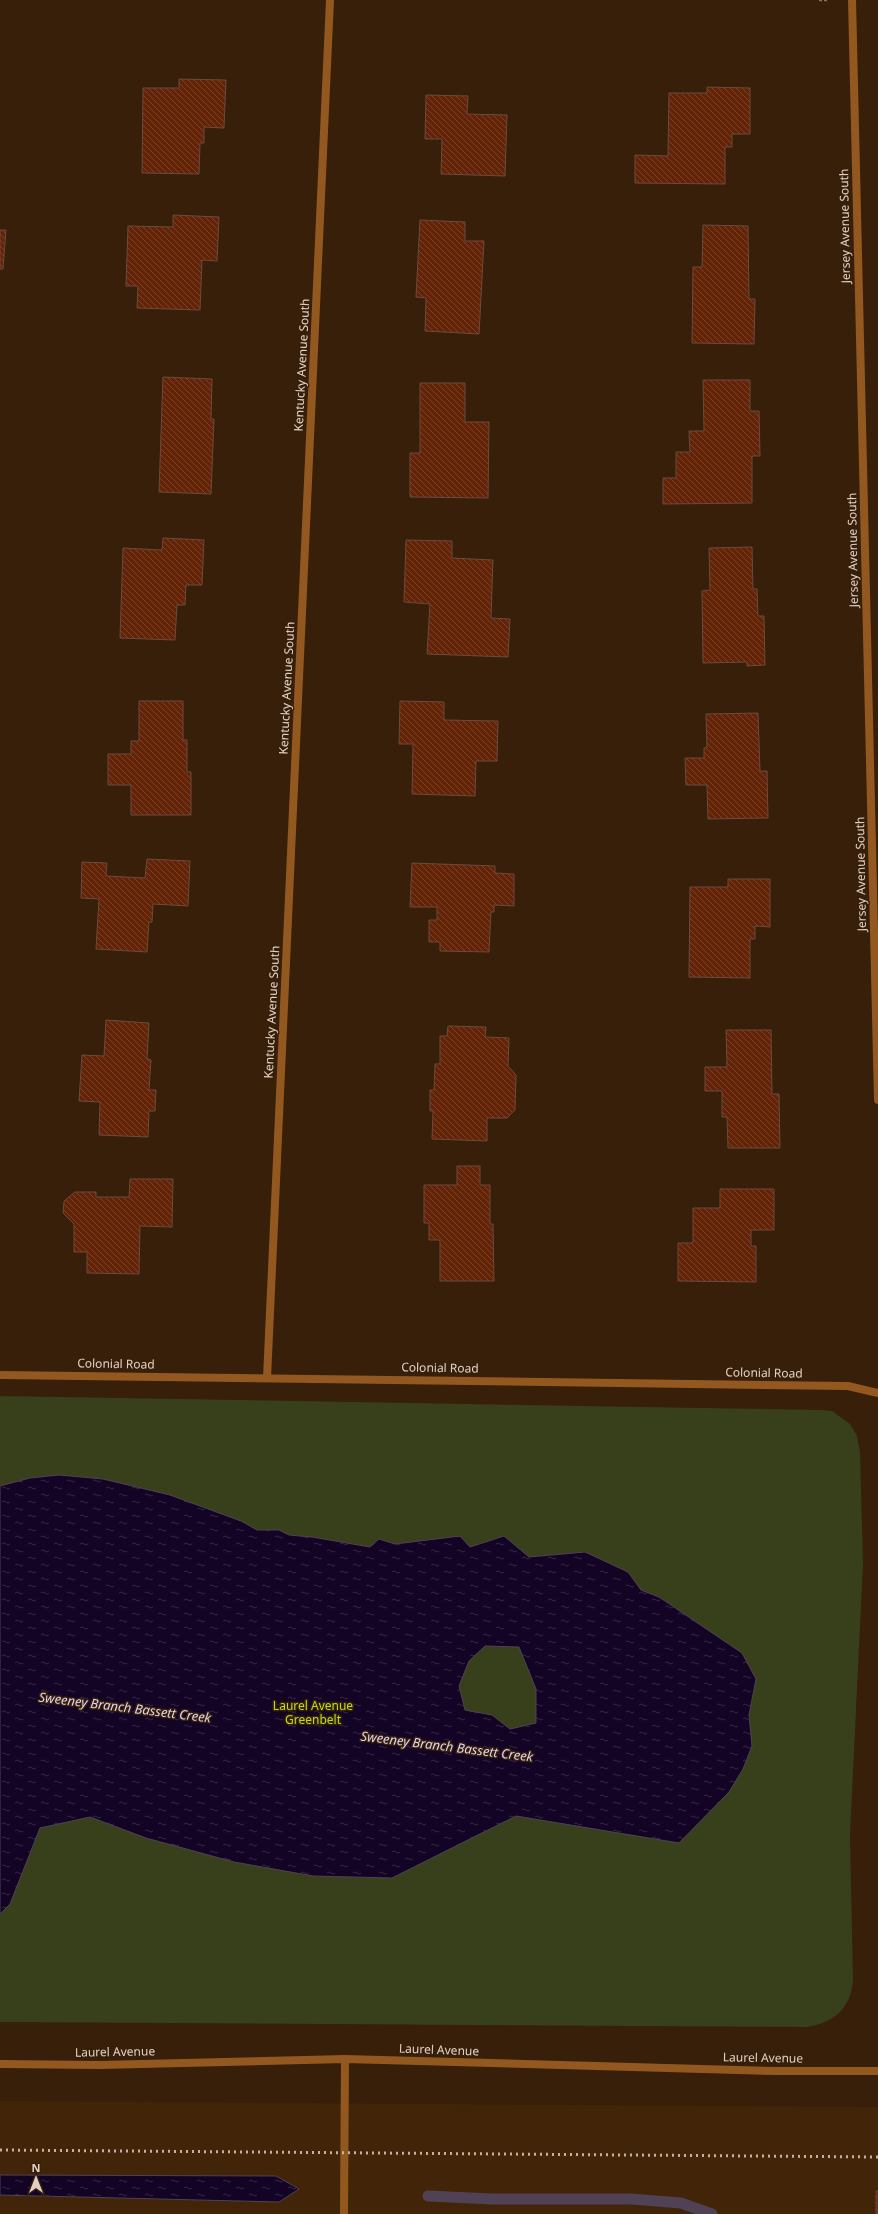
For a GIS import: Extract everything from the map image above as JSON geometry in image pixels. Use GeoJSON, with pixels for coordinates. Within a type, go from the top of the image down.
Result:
{"type":"FeatureCollection","features":[{"type":"Feature","properties":{"kind":"street","name":"Kentucky Avenue South"},"geometry":{"type":"LineString","coordinates":[[267,1378],[330,0]]}},
{"type":"Feature","properties":{"kind":"street","name":"Jersey Avenue South"},"geometry":{"type":"LineString","coordinates":[[852,0],[878,1100]]}},
{"type":"Feature","properties":{"kind":"street","name":"Colonial Road"},"geometry":{"type":"LineString","coordinates":[[0,1375],[848,1386],[878,1393]]}},
{"type":"Feature","properties":{"kind":"street","name":"Laurel Avenue"},"geometry":{"type":"LineString","coordinates":[[0,2064],[100,2065],[345,2059],[775,2071],[878,2071]]}},
{"type":"Feature","properties":{"kind":"street"},"geometry":{"type":"LineString","coordinates":[[344,2214],[345,2059]]}},
{"type":"Feature","properties":{"kind":"path"},"geometry":{"type":"LineString","coordinates":[[820,0],[828,0]]}},
{"type":"Feature","properties":{"kind":"shaded area"},"geometry":{"type":"Polygon","coordinates":[[[0,2101],[878,2107],[878,2214],[0,2214],[0,2101]]]}},
{"type":"Feature","properties":{"kind":"green space","name":"Laurel Avenue Greenbelt"},"geometry":{"type":"Polygon","coordinates":[[[0,1396],[832,1411],[850,1424],[857,1436],[860,1452],[863,1564],[850,1834],[853,1980],[852,1990],[845,2006],[833,2018],[817,2025],[807,2027],[0,2022],[0,1396]]]}},
{"type":"Feature","properties":{"kind":"water","name":"Sweeney Branch Bassett Creek"},"geometry":{"type":"Polygon","coordinates":[[[59,1475],[103,1479],[170,1495],[241,1521],[257,1530],[279,1530],[289,1535],[312,1537],[370,1547],[379,1539],[395,1544],[460,1536],[470,1547],[504,1536],[529,1557],[585,1552],[628,1572],[641,1590],[659,1597],[742,1653],[756,1679],[749,1715],[752,1746],[743,1769],[729,1792],[679,1843],[516,1816],[392,1878],[313,1876],[234,1862],[146,1838],[90,1817],[40,1828],[10,1904],[0,1914],[0,1486],[30,1478],[59,1475]],[[485,1646],[469,1661],[459,1686],[465,1710],[492,1715],[510,1729],[536,1723],[536,1689],[519,1647],[485,1646]]]}},
{"type":"Feature","properties":{"kind":"water"},"geometry":{"type":"Polygon","coordinates":[[[0,2175],[276,2176],[299,2189],[279,2202],[0,2195],[0,2175]]]}},
{"type":"Feature","properties":{"kind":"building"},"geometry":{"type":"Polygon","coordinates":[[[179,79],[226,80],[224,128],[204,127],[204,143],[200,143],[199,174],[142,173],[143,88],[179,88],[179,79]]]}},
{"type":"Feature","properties":{"kind":"building"},"geometry":{"type":"Polygon","coordinates":[[[707,87],[750,88],[750,134],[732,134],[732,147],[725,147],[725,184],[635,183],[635,155],[668,156],[669,93],[707,93],[707,87]]]}},
{"type":"Feature","properties":{"kind":"building"},"geometry":{"type":"Polygon","coordinates":[[[426,95],[468,96],[467,114],[507,115],[505,176],[441,174],[442,139],[425,139],[426,95]]]}},
{"type":"Feature","properties":{"kind":"building"},"geometry":{"type":"Polygon","coordinates":[[[173,215],[219,217],[217,261],[202,260],[200,310],[137,308],[138,286],[126,286],[128,226],[173,227],[173,215]]]}},
{"type":"Feature","properties":{"kind":"building"},"geometry":{"type":"Polygon","coordinates":[[[420,220],[465,222],[465,241],[484,241],[479,334],[425,331],[426,298],[416,297],[420,220]]]}},
{"type":"Feature","properties":{"kind":"building"},"geometry":{"type":"Polygon","coordinates":[[[703,225],[748,226],[749,299],[755,299],[754,344],[692,343],[693,267],[702,267],[703,225]]]}},
{"type":"Feature","properties":{"kind":"building"},"geometry":{"type":"Polygon","coordinates":[[[0,230],[6,230],[3,269],[0,269],[0,230]]]}},
{"type":"Feature","properties":{"kind":"building"},"geometry":{"type":"Polygon","coordinates":[[[163,377],[212,379],[211,419],[214,419],[211,494],[159,492],[163,377]]]}},
{"type":"Feature","properties":{"kind":"building"},"geometry":{"type":"Polygon","coordinates":[[[703,380],[750,380],[750,411],[759,411],[760,456],[752,456],[752,503],[663,504],[663,478],[676,478],[676,452],[690,452],[689,431],[704,431],[703,380]]]}},
{"type":"Feature","properties":{"kind":"building"},"geometry":{"type":"Polygon","coordinates":[[[420,383],[465,383],[465,422],[489,422],[488,498],[410,497],[410,453],[420,453],[420,383]]]}},
{"type":"Feature","properties":{"kind":"building"},"geometry":{"type":"Polygon","coordinates":[[[163,538],[204,540],[202,585],[186,585],[185,605],[177,605],[175,640],[120,638],[123,548],[162,550],[163,538]]]}},
{"type":"Feature","properties":{"kind":"building"},"geometry":{"type":"Polygon","coordinates":[[[406,540],[452,541],[452,558],[493,560],[491,618],[510,619],[508,657],[427,654],[430,604],[404,602],[406,540]]]}},
{"type":"Feature","properties":{"kind":"building"},"geometry":{"type":"Polygon","coordinates":[[[752,547],[753,589],[757,589],[758,616],[764,616],[765,665],[747,666],[747,662],[703,663],[702,591],[710,590],[709,548],[752,547]]]}},
{"type":"Feature","properties":{"kind":"building"},"geometry":{"type":"Polygon","coordinates":[[[139,701],[183,701],[183,740],[187,740],[187,772],[191,772],[191,815],[131,815],[131,785],[108,785],[108,754],[131,754],[131,741],[139,741],[139,701]]]}},
{"type":"Feature","properties":{"kind":"building"},"geometry":{"type":"Polygon","coordinates":[[[400,701],[444,702],[444,720],[498,721],[497,761],[476,761],[475,796],[412,794],[413,744],[399,744],[400,701]]]}},
{"type":"Feature","properties":{"kind":"building"},"geometry":{"type":"Polygon","coordinates":[[[758,713],[760,771],[767,771],[768,818],[708,819],[707,785],[686,785],[685,758],[704,758],[704,748],[707,747],[706,714],[758,713]]]}},
{"type":"Feature","properties":{"kind":"building"},"geometry":{"type":"Polygon","coordinates":[[[147,859],[190,861],[188,906],[153,904],[152,922],[149,922],[147,952],[96,949],[99,899],[81,898],[82,862],[107,863],[106,876],[145,878],[147,859]]]}},
{"type":"Feature","properties":{"kind":"building"},"geometry":{"type":"Polygon","coordinates":[[[412,863],[495,866],[495,873],[514,874],[514,906],[494,905],[494,912],[491,912],[489,952],[440,951],[440,942],[429,942],[429,920],[437,920],[437,907],[410,907],[412,863]]]}},
{"type":"Feature","properties":{"kind":"building"},"geometry":{"type":"Polygon","coordinates":[[[728,879],[770,879],[770,927],[755,926],[755,939],[750,939],[750,978],[689,977],[690,887],[728,887],[728,879]]]}},
{"type":"Feature","properties":{"kind":"building"},"geometry":{"type":"Polygon","coordinates":[[[106,1020],[149,1023],[147,1059],[151,1060],[149,1090],[156,1090],[155,1111],[149,1111],[148,1137],[99,1135],[100,1102],[79,1101],[82,1055],[104,1056],[106,1020]]]}},
{"type":"Feature","properties":{"kind":"building"},"geometry":{"type":"Polygon","coordinates":[[[448,1026],[486,1027],[485,1037],[509,1038],[508,1066],[516,1075],[515,1110],[507,1118],[487,1118],[487,1141],[432,1139],[433,1111],[430,1111],[430,1090],[434,1090],[435,1064],[440,1064],[440,1036],[447,1036],[448,1026]]]}},
{"type":"Feature","properties":{"kind":"building"},"geometry":{"type":"Polygon","coordinates":[[[726,1030],[771,1030],[772,1094],[779,1094],[780,1148],[728,1148],[727,1117],[722,1117],[722,1091],[705,1091],[705,1067],[727,1067],[726,1030]]]}},
{"type":"Feature","properties":{"kind":"building"},"geometry":{"type":"Polygon","coordinates":[[[457,1166],[480,1166],[480,1185],[490,1185],[490,1224],[493,1224],[494,1281],[440,1281],[440,1240],[429,1240],[429,1223],[424,1223],[424,1185],[457,1185],[457,1166]]]}},
{"type":"Feature","properties":{"kind":"building"},"geometry":{"type":"Polygon","coordinates":[[[130,1179],[173,1179],[172,1227],[140,1226],[139,1274],[87,1273],[87,1252],[74,1252],[74,1224],[63,1213],[64,1201],[75,1192],[96,1192],[96,1197],[129,1197],[130,1179]]]}},
{"type":"Feature","properties":{"kind":"building"},"geometry":{"type":"Polygon","coordinates":[[[720,1189],[774,1189],[774,1230],[751,1230],[751,1246],[756,1246],[756,1282],[678,1281],[678,1243],[693,1243],[693,1208],[720,1208],[720,1189]]]}},
{"type":"Feature","properties":{"kind":"building"},"geometry":{"type":"Polygon","coordinates":[[[876,2191],[878,2191],[878,2214],[876,2214],[876,2191]]]}},
{"type":"Feature","properties":{"kind":"waterway"},"geometry":{"type":"LineString","coordinates":[[428,2196],[492,2199],[631,2199],[681,2203],[712,2214]]}},
{"type":"Feature","properties":{"kind":"railway"},"geometry":{"type":"LineString","coordinates":[[0,2150],[878,2157]]}}]}
